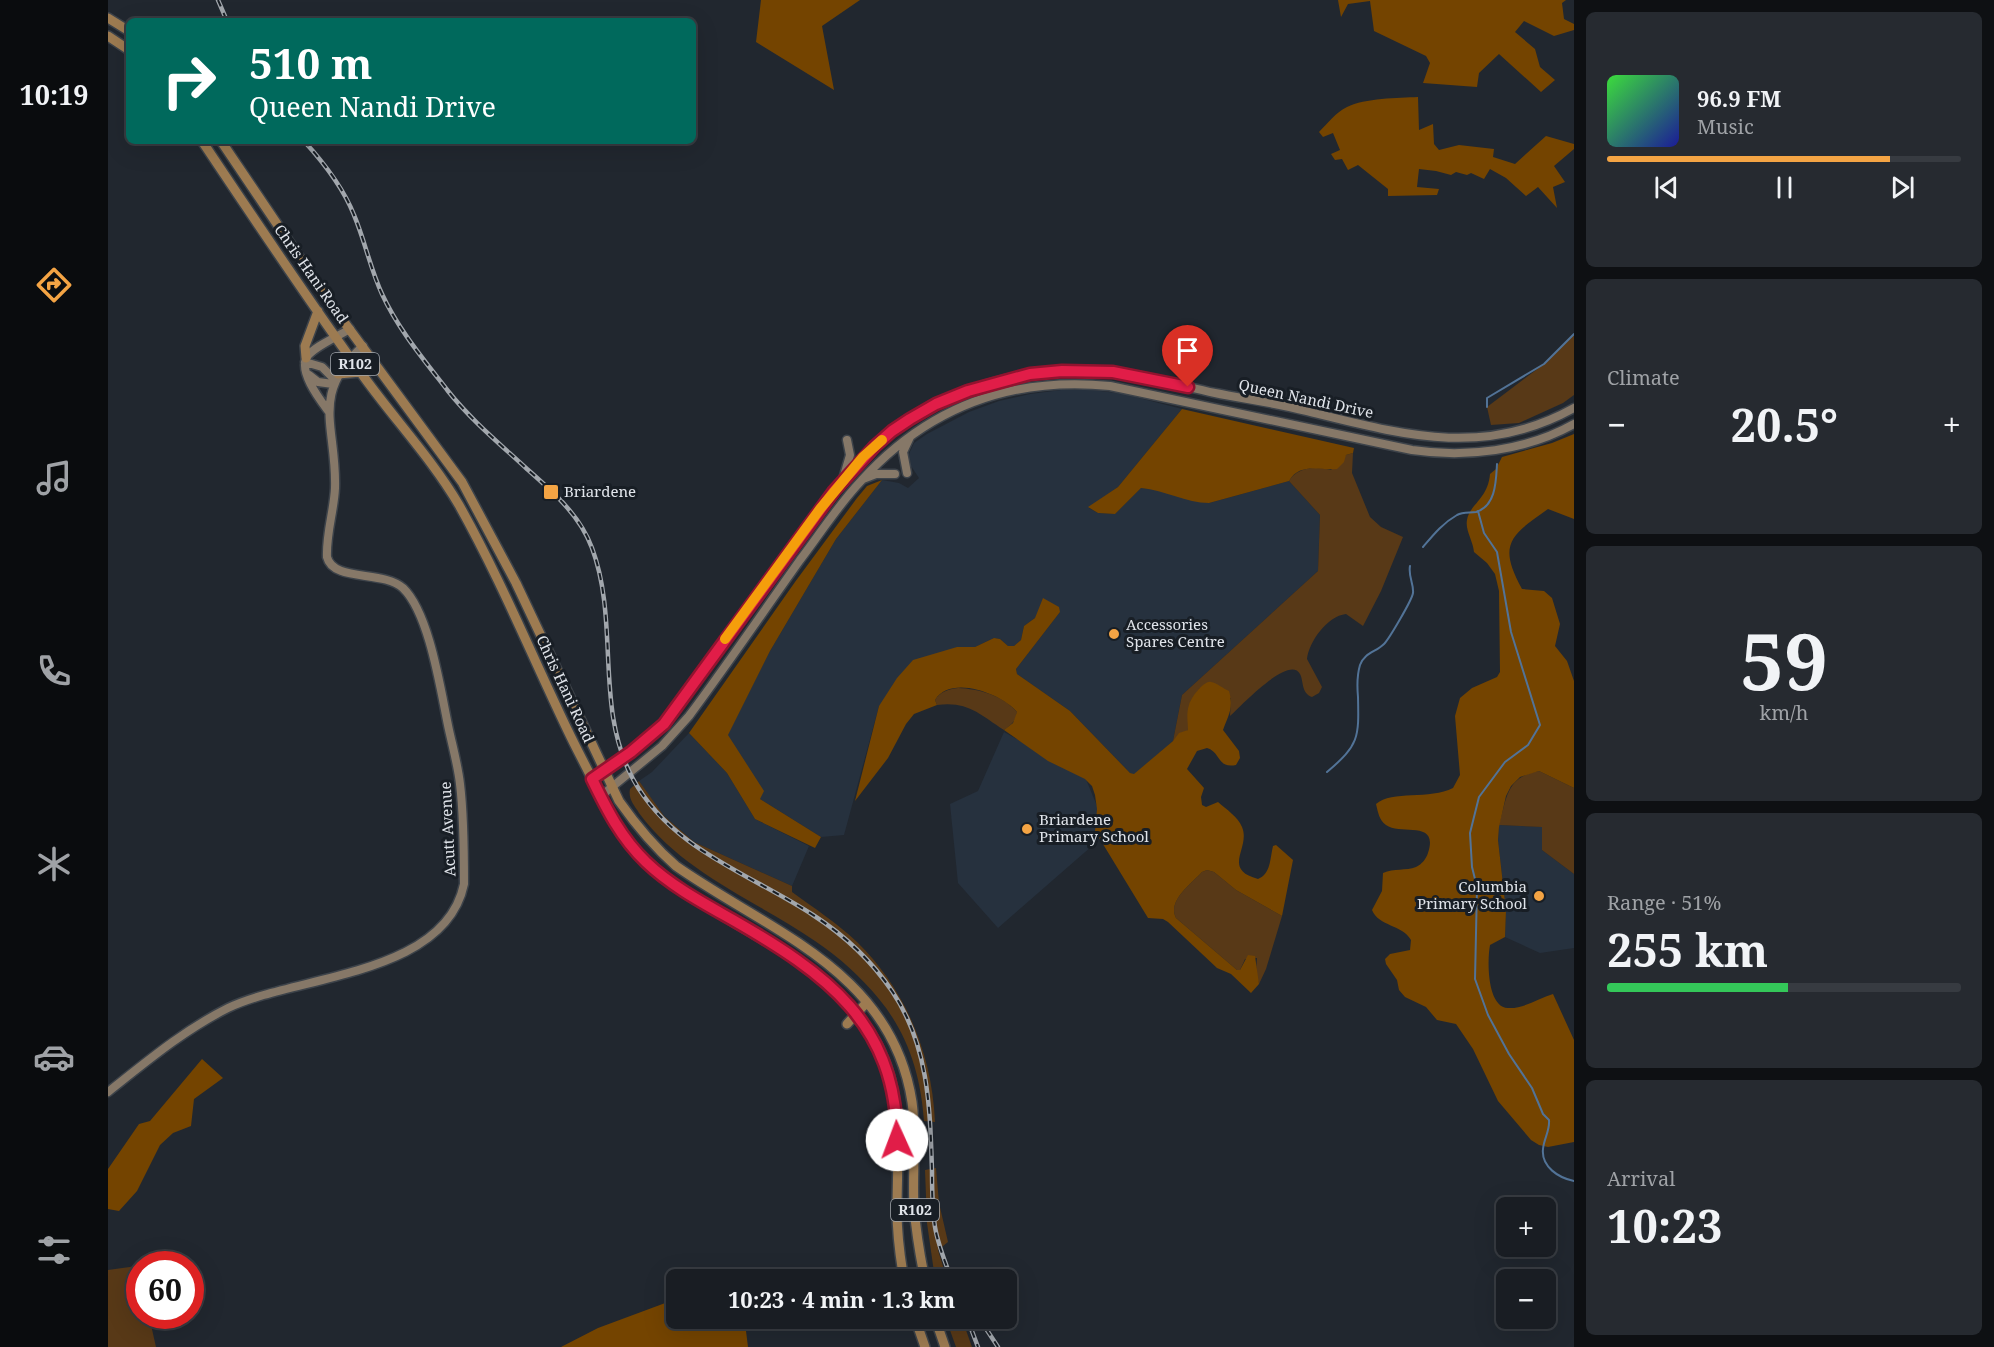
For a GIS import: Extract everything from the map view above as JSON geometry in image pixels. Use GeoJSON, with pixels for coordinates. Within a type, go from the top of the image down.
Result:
{"type":"FeatureCollection","features":[{"type":"Feature","properties":{"kind":"main road"},"geometry":{"type":"LineString","coordinates":[[108,18],[126,29]]}},
{"type":"Feature","properties":{"kind":"main road"},"geometry":{"type":"LineString","coordinates":[[108,36],[126,48]]}},
{"type":"Feature","properties":{"kind":"main road","name":"Chris Hani Road"},"geometry":{"type":"LineString","coordinates":[[204,144],[280,258],[361,372],[405,428],[459,506],[484,552],[619,831],[646,862],[680,888],[807,966],[828,983],[857,1015],[880,1051],[887,1067],[895,1101],[898,1150],[897,1215],[903,1269]]}},
{"type":"Feature","properties":{"kind":"main road","name":"Chris Hani Road"},"geometry":{"type":"LineString","coordinates":[[223,144],[328,301],[444,454],[479,511],[613,787],[633,822],[661,853],[692,877],[825,960],[849,981],[889,1033],[897,1050],[910,1094],[914,1130],[914,1207],[923,1269]]}},
{"type":"Feature","properties":{"kind":"main road"},"geometry":{"type":"LineString","coordinates":[[306,360],[305,346],[318,311]]}},
{"type":"Feature","properties":{"kind":"main road"},"geometry":{"type":"LineString","coordinates":[[306,360],[314,350],[350,329]]}},
{"type":"Feature","properties":{"kind":"main road","name":"Acutt Avenue"},"geometry":{"type":"LineString","coordinates":[[108,1092],[196,1026],[228,1008],[256,996],[316,983],[357,970],[422,944],[449,919],[462,895],[464,847],[460,783],[433,654],[418,610],[403,588],[389,579],[346,573],[328,562],[326,550],[336,475],[329,412],[335,379],[350,357],[363,346]]}},
{"type":"Feature","properties":{"kind":"main road"},"geometry":{"type":"LineString","coordinates":[[306,360],[322,367],[335,379]]}},
{"type":"Feature","properties":{"kind":"main road","name":"Acutt Avenue"},"geometry":{"type":"LineString","coordinates":[[306,360],[306,373],[317,396],[329,412]]}},
{"type":"Feature","properties":{"kind":"main road","name":"Queen Nandi Drive"},"geometry":{"type":"LineString","coordinates":[[592,779],[648,739],[669,718],[820,509],[863,457],[892,431],[936,404],[968,391],[1030,374],[1062,371],[1113,372],[1413,435],[1446,439],[1470,438],[1526,429],[1574,408]]}},
{"type":"Feature","properties":{"kind":"main road"},"geometry":{"type":"LineString","coordinates":[[306,373],[318,382],[361,372]]}},
{"type":"Feature","properties":{"kind":"main road","name":"Queen Nandi Drive"},"geometry":{"type":"LineString","coordinates":[[601,796],[662,746],[689,716],[828,522],[861,480],[912,434],[955,409],[982,398],[1045,384],[1072,383],[1132,389],[1412,450],[1460,453],[1519,445],[1574,424]]}},
{"type":"Feature","properties":{"kind":"main road"},"geometry":{"type":"LineString","coordinates":[[907,473],[903,452],[912,434]]}},
{"type":"Feature","properties":{"kind":"main road"},"geometry":{"type":"LineString","coordinates":[[843,482],[850,455],[847,440]]}},
{"type":"Feature","properties":{"kind":"main road"},"geometry":{"type":"LineString","coordinates":[[861,480],[876,474],[895,474]]}},
{"type":"Feature","properties":{"kind":"main road"},"geometry":{"type":"LineString","coordinates":[[739,924],[744,919],[759,918]]}},
{"type":"Feature","properties":{"kind":"main road"},"geometry":{"type":"LineString","coordinates":[[847,1024],[867,1002]]}},
{"type":"Feature","properties":{"kind":"main road"},"geometry":{"type":"LineString","coordinates":[[919,1329],[925,1347]]}},
{"type":"Feature","properties":{"kind":"main road"},"geometry":{"type":"LineString","coordinates":[[939,1329],[945,1347]]}},
{"type":"Feature","properties":{"kind":"shaded area"},"geometry":{"type":"Polygon","coordinates":[[[761,0],[860,0],[822,26],[834,90],[756,42],[761,0]]]}},
{"type":"Feature","properties":{"kind":"shaded area"},"geometry":{"type":"Polygon","coordinates":[[[1338,0],[1566,0],[1562,3],[1564,19],[1574,24],[1574,30],[1554,36],[1524,21],[1515,32],[1535,49],[1540,67],[1555,80],[1541,92],[1499,54],[1479,73],[1477,87],[1423,83],[1430,63],[1426,56],[1374,31],[1370,1],[1348,4],[1341,17],[1338,0]]]}},
{"type":"Feature","properties":{"kind":"shaded area"},"geometry":{"type":"Polygon","coordinates":[[[1418,97],[1419,130],[1433,124],[1434,144],[1439,150],[1459,145],[1494,149],[1493,157],[1515,164],[1546,136],[1574,144],[1574,149],[1554,166],[1565,182],[1553,187],[1557,208],[1538,187],[1526,196],[1506,178],[1490,169],[1484,179],[1471,173],[1467,175],[1456,172],[1451,175],[1419,169],[1417,187],[1439,189],[1437,195],[1388,196],[1388,189],[1358,165],[1348,170],[1342,159],[1335,160],[1331,154],[1340,150],[1333,133],[1323,137],[1319,132],[1339,112],[1354,104],[1382,99],[1418,97]]]}},
{"type":"Feature","properties":{"kind":"shaded area"},"geometry":{"type":"Polygon","coordinates":[[[1574,334],[1574,395],[1563,403],[1519,423],[1491,425],[1487,407],[1544,364],[1574,334]]]}},
{"type":"Feature","properties":{"kind":"shaded area"},"geometry":{"type":"Polygon","coordinates":[[[1061,390],[1093,390],[1124,394],[1182,409],[1118,487],[1089,508],[1098,513],[1115,514],[1141,488],[1209,503],[1289,481],[1320,515],[1318,571],[1182,695],[1173,741],[1134,775],[1070,711],[1017,674],[1016,669],[1060,612],[1035,618],[1024,626],[1021,640],[1014,646],[1008,646],[1000,639],[994,638],[975,647],[957,647],[879,706],[844,835],[821,837],[760,799],[727,736],[770,651],[836,539],[882,480],[899,483],[908,488],[919,478],[911,466],[909,454],[914,443],[927,434],[969,412],[999,401],[1061,390]]]}},
{"type":"Feature","properties":{"kind":"shaded area"},"geometry":{"type":"Polygon","coordinates":[[[1182,409],[1354,448],[1353,453],[1346,455],[1344,462],[1337,469],[1305,469],[1299,471],[1289,481],[1209,503],[1141,488],[1115,514],[1098,513],[1088,507],[1118,487],[1182,409]]]}},
{"type":"Feature","properties":{"kind":"shaded area"},"geometry":{"type":"Polygon","coordinates":[[[1574,434],[1574,519],[1548,509],[1517,534],[1509,551],[1514,574],[1522,589],[1544,591],[1552,598],[1560,624],[1555,646],[1567,661],[1574,681],[1574,788],[1539,771],[1520,777],[1511,786],[1506,796],[1498,840],[1506,911],[1505,937],[1490,945],[1489,961],[1492,992],[1501,1006],[1520,1007],[1553,994],[1574,1040],[1574,1142],[1548,1147],[1531,1140],[1498,1101],[1473,1049],[1456,1024],[1437,1020],[1426,1007],[1405,997],[1399,990],[1397,980],[1385,959],[1390,954],[1410,950],[1411,940],[1402,931],[1380,920],[1372,910],[1382,891],[1383,873],[1418,866],[1428,853],[1430,842],[1424,832],[1386,825],[1380,818],[1376,804],[1392,797],[1434,794],[1453,788],[1460,775],[1455,716],[1460,698],[1472,688],[1497,677],[1500,672],[1499,591],[1495,574],[1487,563],[1474,552],[1467,528],[1468,515],[1486,490],[1490,474],[1496,469],[1502,457],[1552,443],[1574,434]]]}},
{"type":"Feature","properties":{"kind":"shaded area"},"geometry":{"type":"Polygon","coordinates":[[[1353,453],[1352,473],[1370,517],[1381,527],[1403,537],[1381,591],[1363,626],[1346,614],[1332,619],[1315,638],[1307,659],[1322,687],[1319,693],[1312,697],[1308,695],[1304,690],[1300,674],[1294,670],[1286,671],[1264,684],[1230,716],[1231,698],[1200,688],[1190,702],[1188,730],[1173,741],[1182,695],[1318,571],[1320,515],[1289,481],[1292,476],[1307,469],[1331,470],[1346,455],[1353,453]]]}},
{"type":"Feature","properties":{"kind":"shaded area"},"geometry":{"type":"Polygon","coordinates":[[[882,480],[836,539],[770,651],[728,735],[764,791],[760,799],[821,837],[815,848],[755,819],[727,773],[689,733],[857,498],[867,486],[882,480]]]}},
{"type":"Feature","properties":{"kind":"shaded area"},"geometry":{"type":"Polygon","coordinates":[[[1043,598],[1059,607],[1060,612],[1016,669],[1017,674],[1070,711],[1130,773],[1134,774],[1173,741],[1179,733],[1188,730],[1189,705],[1201,687],[1211,682],[1229,691],[1231,707],[1223,730],[1239,751],[1240,758],[1236,765],[1225,765],[1215,753],[1207,748],[1197,751],[1187,769],[1204,788],[1201,797],[1202,805],[1206,807],[1218,802],[1240,823],[1244,835],[1239,864],[1241,870],[1258,879],[1262,877],[1269,865],[1273,846],[1276,845],[1293,860],[1282,916],[1236,890],[1214,872],[1207,870],[1202,872],[1177,899],[1174,912],[1176,918],[1237,970],[1240,970],[1248,955],[1255,956],[1259,984],[1251,993],[1231,974],[1217,968],[1168,922],[1163,919],[1148,918],[1095,831],[1097,809],[1092,786],[1085,779],[1048,761],[1004,730],[1013,723],[1017,712],[1010,705],[989,693],[952,688],[943,692],[935,700],[937,705],[914,714],[906,724],[888,758],[855,801],[879,706],[897,678],[913,660],[957,647],[975,647],[994,638],[1000,639],[1008,646],[1014,646],[1021,640],[1024,626],[1035,618],[1043,598]]]}},
{"type":"Feature","properties":{"kind":"shaded area"},"geometry":{"type":"Polygon","coordinates":[[[958,688],[982,692],[1004,701],[1017,712],[1014,720],[1004,730],[965,707],[937,705],[935,700],[939,695],[958,688]]]}},
{"type":"Feature","properties":{"kind":"shaded area","name":"Briardene Primary School"},"geometry":{"type":"Polygon","coordinates":[[[1004,732],[1085,777],[1102,818],[1100,839],[998,928],[958,883],[950,804],[978,791],[1004,732]]]}},
{"type":"Feature","properties":{"kind":"shaded area"},"geometry":{"type":"Polygon","coordinates":[[[689,733],[727,773],[755,819],[809,846],[792,886],[694,842],[664,816],[647,793],[639,781],[652,772],[689,733]]]}},
{"type":"Feature","properties":{"kind":"shaded area"},"geometry":{"type":"Polygon","coordinates":[[[1539,771],[1574,788],[1574,874],[1542,850],[1542,827],[1499,825],[1506,798],[1514,784],[1520,778],[1539,771]]]}},
{"type":"Feature","properties":{"kind":"shaded area"},"geometry":{"type":"Polygon","coordinates":[[[639,781],[664,816],[694,842],[792,886],[792,892],[842,928],[874,961],[902,1002],[913,1024],[928,1072],[935,1122],[924,1121],[920,1088],[905,1041],[889,1012],[872,991],[824,947],[721,884],[677,853],[657,834],[632,802],[630,789],[639,781]]]}},
{"type":"Feature","properties":{"kind":"shaded area","name":"Columbia Primary School"},"geometry":{"type":"Polygon","coordinates":[[[1499,825],[1543,827],[1542,850],[1574,874],[1574,948],[1540,953],[1505,937],[1506,911],[1498,840],[1499,825]]]}},
{"type":"Feature","properties":{"kind":"shaded area"},"geometry":{"type":"Polygon","coordinates":[[[1207,870],[1214,872],[1236,890],[1282,916],[1266,969],[1259,984],[1256,972],[1257,958],[1245,959],[1240,970],[1237,970],[1176,918],[1174,912],[1177,899],[1202,872],[1207,870]]]}},
{"type":"Feature","properties":{"kind":"shaded area"},"geometry":{"type":"Polygon","coordinates":[[[202,1059],[223,1078],[194,1099],[191,1126],[173,1133],[160,1145],[137,1191],[119,1211],[108,1209],[108,1169],[139,1124],[150,1121],[202,1059]]]}},
{"type":"Feature","properties":{"kind":"shaded area"},"geometry":{"type":"Polygon","coordinates":[[[936,1168],[939,1203],[948,1242],[938,1250],[944,1269],[934,1269],[927,1223],[925,1170],[936,1168]]]}},
{"type":"Feature","properties":{"kind":"shaded area"},"geometry":{"type":"Polygon","coordinates":[[[126,1268],[126,1329],[152,1329],[156,1347],[108,1347],[108,1270],[126,1268]]]}},
{"type":"Feature","properties":{"kind":"shaded area"},"geometry":{"type":"Polygon","coordinates":[[[666,1303],[666,1329],[746,1329],[748,1347],[561,1347],[598,1328],[666,1303]]]}},
{"type":"Feature","properties":{"kind":"shaded area"},"geometry":{"type":"Polygon","coordinates":[[[950,1329],[966,1329],[972,1347],[956,1347],[950,1329]]]}},
{"type":"Feature","properties":{"kind":"waterway"},"geometry":{"type":"LineString","coordinates":[[1487,407],[1487,398],[1544,364],[1574,334]]}},
{"type":"Feature","properties":{"kind":"waterway"},"geometry":{"type":"LineString","coordinates":[[1423,547],[1452,518],[1462,513],[1476,512],[1488,504],[1494,492],[1497,464]]}},
{"type":"Feature","properties":{"kind":"waterway"},"geometry":{"type":"LineString","coordinates":[[1478,511],[1484,533],[1497,552],[1511,632],[1540,725],[1528,745],[1505,762],[1479,797],[1470,833],[1472,867],[1477,887],[1475,979],[1488,1015],[1509,1054],[1532,1088],[1543,1114],[1549,1120],[1543,1149],[1545,1161],[1552,1171],[1574,1181]]}},
{"type":"Feature","properties":{"kind":"waterway"},"geometry":{"type":"LineString","coordinates":[[1327,772],[1345,755],[1355,740],[1360,665],[1364,658],[1387,641],[1409,603],[1413,593],[1410,566]]}},
{"type":"Feature","properties":{"kind":"railway"},"geometry":{"type":"LineString","coordinates":[[218,0],[226,18]]}},
{"type":"Feature","properties":{"kind":"railway"},"geometry":{"type":"LineString","coordinates":[[307,144],[339,185],[350,205],[382,294],[412,344],[466,412],[556,495],[587,536],[600,577],[605,606],[614,723],[621,751],[633,779],[649,804],[690,842],[813,915],[835,931],[875,969],[904,1012],[914,1033],[925,1078],[930,1124],[934,1220],[936,1234],[948,1269]]}},
{"type":"Feature","properties":{"kind":"railway"},"geometry":{"type":"LineString","coordinates":[[971,1329],[978,1347]]}},
{"type":"Feature","properties":{"kind":"railway"},"geometry":{"type":"LineString","coordinates":[[986,1329],[998,1347]]}},
{"type":"Feature","properties":{"kind":"slow traffic"},"geometry":{"type":"LineString","coordinates":[[725,639],[834,491],[863,457],[882,440]]}},
{"type":"Feature","properties":{"kind":"place","name":"Briardene"},"geometry":{"type":"Point","coordinates":[551,492]}},
{"type":"Feature","properties":{"kind":"place","name":"Accessories Spares Centre"},"geometry":{"type":"Point","coordinates":[1114,634]}},
{"type":"Feature","properties":{"kind":"place","name":"Briardene Primary School"},"geometry":{"type":"Point","coordinates":[1027,829]}},
{"type":"Feature","properties":{"kind":"place","name":"Columbia Primary School"},"geometry":{"type":"Point","coordinates":[1539,896]}},
{"type":"Feature","properties":{"kind":"route"},"geometry":{"type":"LineString","coordinates":[[897,1140],[895,1101],[887,1067],[873,1037],[846,1002],[807,966],[694,898],[646,862],[619,831],[592,779],[631,752],[664,724],[834,491],[863,457],[892,431],[910,419],[936,404],[968,391],[1030,374],[1087,370],[1113,372],[1188,387]]}}]}
